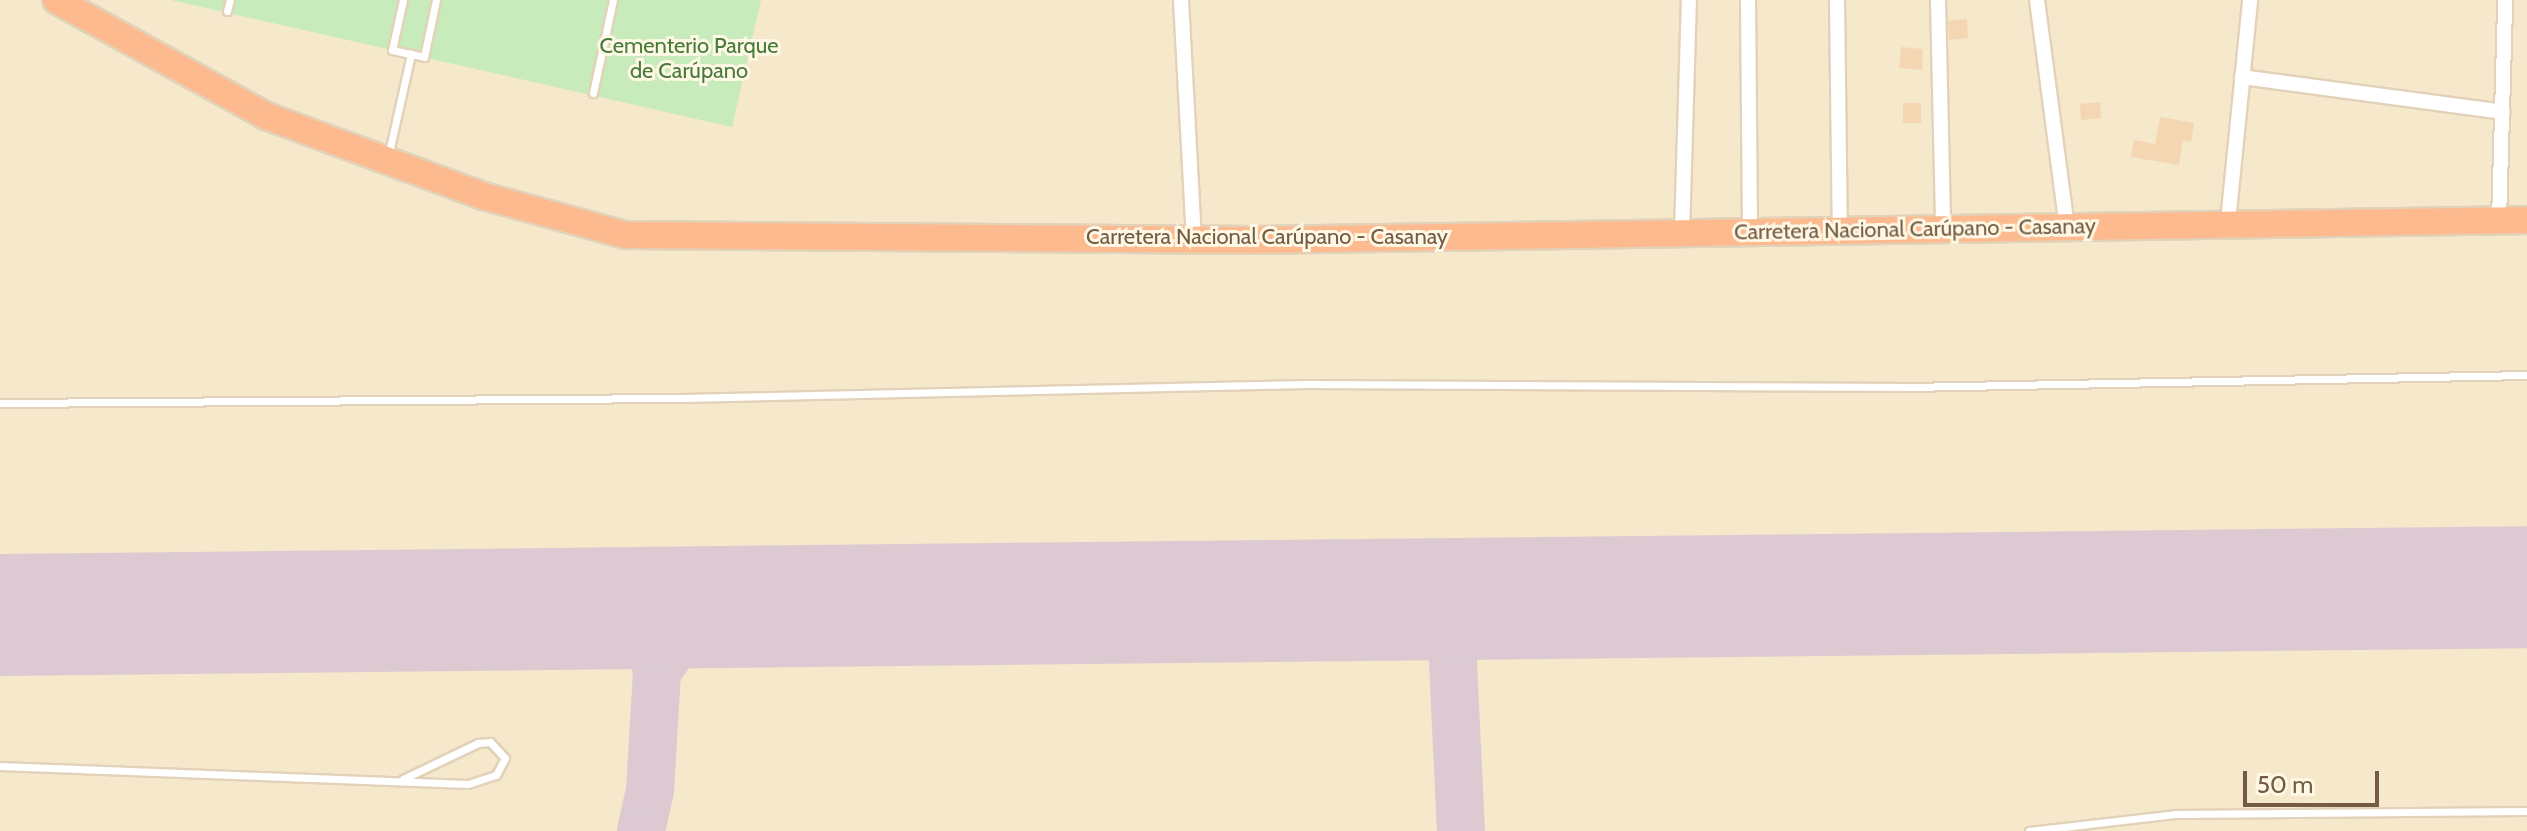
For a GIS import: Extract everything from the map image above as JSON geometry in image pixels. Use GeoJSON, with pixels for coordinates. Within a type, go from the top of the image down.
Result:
{"type":"FeatureCollection","features":[{"type":"Feature","properties":{"kind":"highway","name":"Carretera Nacional Carúpano - Casanay"},"geometry":{"type":"LineString","coordinates":[[56,0],[266,116],[483,196],[626,235],[1194,239],[2527,220]]}},
{"type":"Feature","properties":{"kind":"street"},"geometry":{"type":"LineString","coordinates":[[1181,0],[1194,239]]}},
{"type":"Feature","properties":{"kind":"street"},"geometry":{"type":"LineString","coordinates":[[1682,233],[1689,0]]}},
{"type":"Feature","properties":{"kind":"street"},"geometry":{"type":"LineString","coordinates":[[1748,0],[1750,231]]}},
{"type":"Feature","properties":{"kind":"street"},"geometry":{"type":"LineString","coordinates":[[1837,0],[1840,230]]}},
{"type":"Feature","properties":{"kind":"street"},"geometry":{"type":"LineString","coordinates":[[1938,0],[1943,228]]}},
{"type":"Feature","properties":{"kind":"street"},"geometry":{"type":"LineString","coordinates":[[2037,0],[2067,227]]}},
{"type":"Feature","properties":{"kind":"street"},"geometry":{"type":"LineString","coordinates":[[2228,222],[2250,0]]}},
{"type":"Feature","properties":{"kind":"street"},"geometry":{"type":"LineString","coordinates":[[2499,221],[2505,0]]}},
{"type":"Feature","properties":{"kind":"street"},"geometry":{"type":"LineString","coordinates":[[2242,77],[2503,112]]}},
{"type":"Feature","properties":{"kind":"lane"},"geometry":{"type":"LineString","coordinates":[[227,11],[230,0]]}},
{"type":"Feature","properties":{"kind":"lane"},"geometry":{"type":"LineString","coordinates":[[403,0],[392,50],[424,57],[436,0]]}},
{"type":"Feature","properties":{"kind":"lane"},"geometry":{"type":"LineString","coordinates":[[593,93],[613,0]]}},
{"type":"Feature","properties":{"kind":"lane"},"geometry":{"type":"LineString","coordinates":[[387,161],[411,54]]}},
{"type":"Feature","properties":{"kind":"lane"},"geometry":{"type":"LineString","coordinates":[[0,403],[683,398],[1307,384],[1908,387],[2527,375]]}},
{"type":"Feature","properties":{"kind":"lane"},"geometry":{"type":"LineString","coordinates":[[0,766],[403,779],[468,784],[496,775],[505,758],[490,742],[478,743],[403,779]]}},
{"type":"Feature","properties":{"kind":"lane"},"geometry":{"type":"LineString","coordinates":[[2029,831],[2177,814],[2527,811]]}},
{"type":"Feature","properties":{"kind":"shaded area"},"geometry":{"type":"Polygon","coordinates":[[[0,0],[2527,0],[2527,831],[0,831],[0,0]]]}},
{"type":"Feature","properties":{"kind":"green space","name":"Cementerio Parque de Carúpano"},"geometry":{"type":"Polygon","coordinates":[[[171,0],[761,0],[732,127],[171,0]]]}},
{"type":"Feature","properties":{"kind":"building"},"geometry":{"type":"Polygon","coordinates":[[[1967,19],[1968,38],[1949,40],[1948,21],[1967,19]]]}},
{"type":"Feature","properties":{"kind":"building"},"geometry":{"type":"Polygon","coordinates":[[[1901,47],[1923,49],[1922,70],[1899,68],[1901,47]]]}},
{"type":"Feature","properties":{"kind":"building"},"geometry":{"type":"Polygon","coordinates":[[[2100,102],[2101,118],[2081,120],[2080,104],[2100,102]]]}},
{"type":"Feature","properties":{"kind":"building"},"geometry":{"type":"Polygon","coordinates":[[[1903,103],[1921,103],[1921,123],[1903,123],[1903,103]]]}},
{"type":"Feature","properties":{"kind":"building"},"geometry":{"type":"Polygon","coordinates":[[[2160,117],[2194,123],[2191,142],[2183,140],[2179,165],[2131,157],[2134,140],[2155,144],[2160,117]]]}},
{"type":"Feature","properties":{"kind":"taxiway"},"geometry":{"type":"LineString","coordinates":[[1450,599],[1461,831]]}},
{"type":"Feature","properties":{"kind":"taxiway"},"geometry":{"type":"LineString","coordinates":[[608,608],[636,628],[652,649],[657,672],[690,625],[715,607]]}},
{"type":"Feature","properties":{"kind":"taxiway"},"geometry":{"type":"LineString","coordinates":[[641,831],[650,790],[657,672]]}},
{"type":"Feature","properties":{"kind":"runway"},"geometry":{"type":"LineString","coordinates":[[0,615],[2527,587]]}}]}
